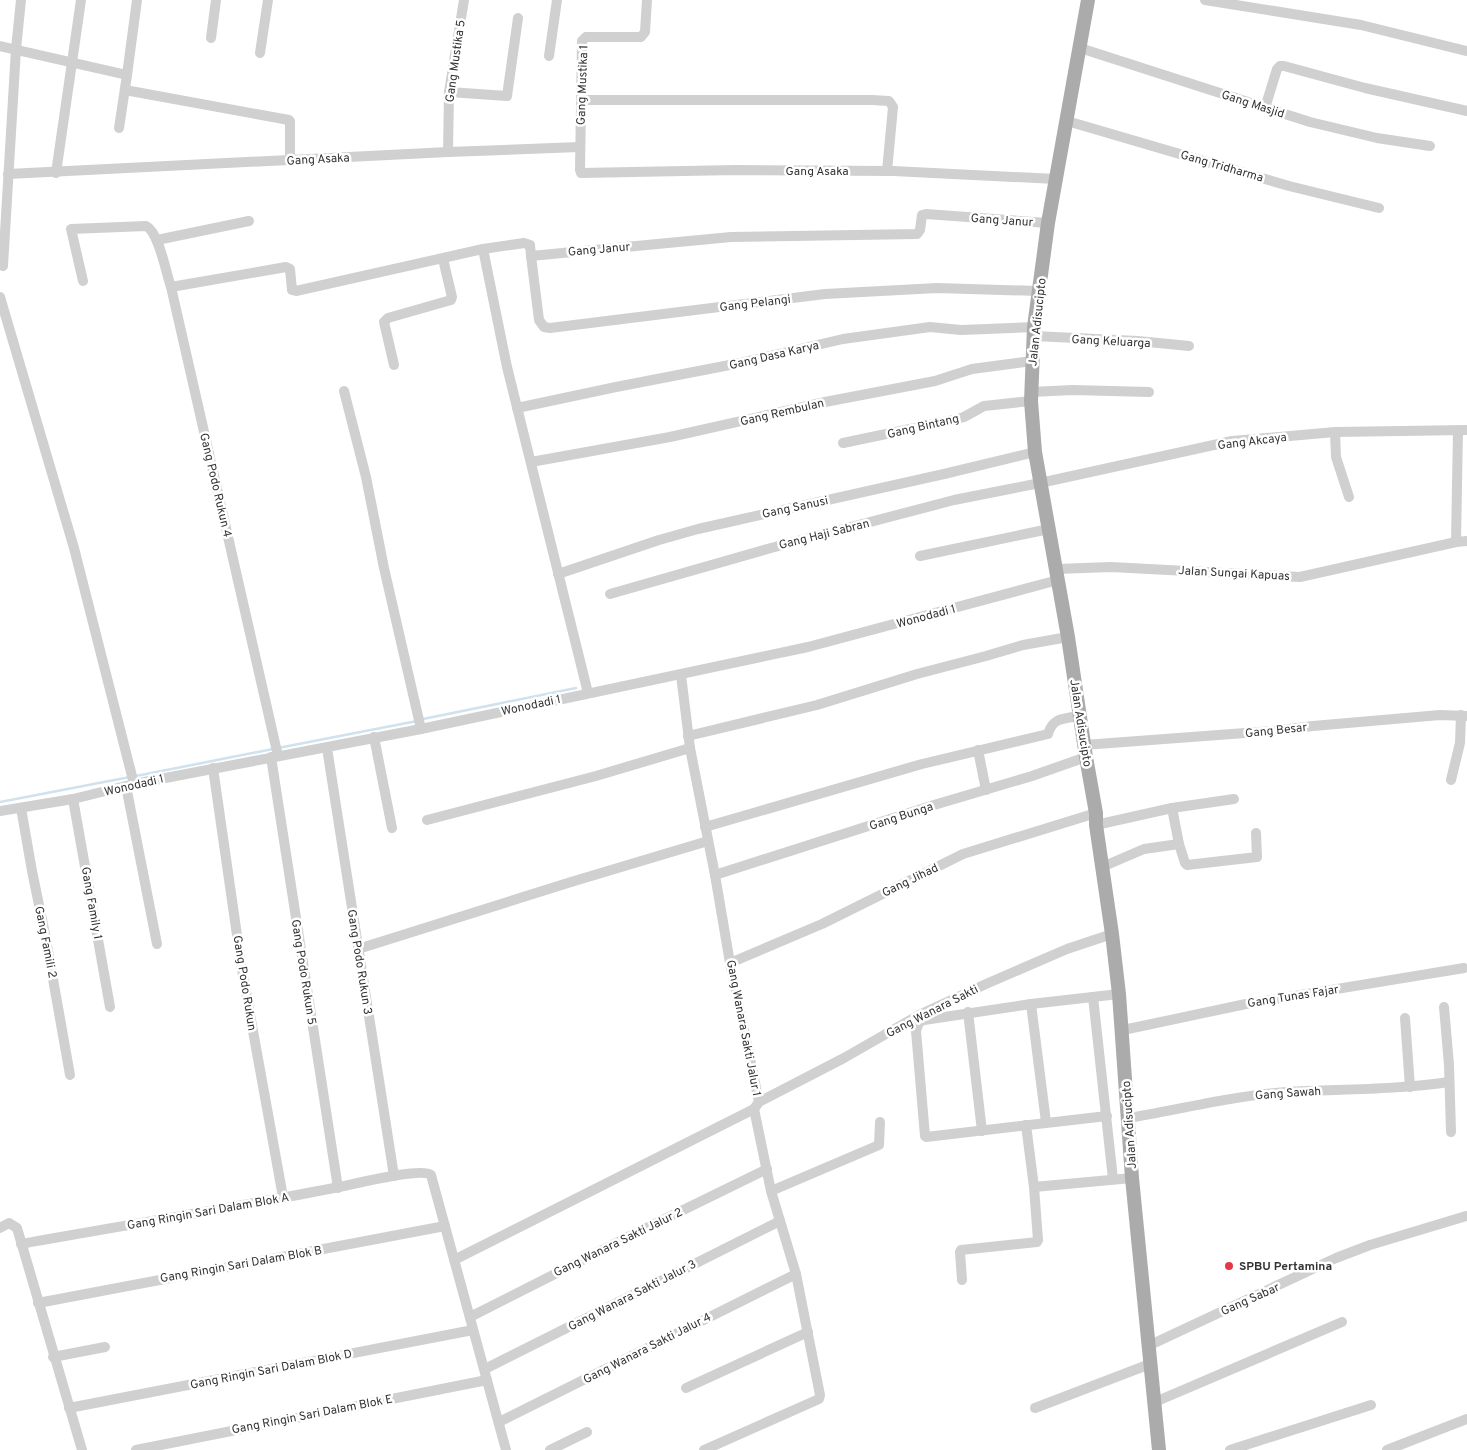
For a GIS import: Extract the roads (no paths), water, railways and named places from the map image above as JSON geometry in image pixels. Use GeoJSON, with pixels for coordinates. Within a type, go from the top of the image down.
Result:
{"type":"FeatureCollection","features":[{"type":"Feature","properties":{"kind":"main road","name":"Jalan Adisucipto"},"geometry":{"type":"LineString","coordinates":[[1088,0],[1048,223],[1034,332],[1031,396],[1035,452],[1068,637],[1112,934],[1123,1030],[1132,1178],[1159,1450]]}},
{"type":"Feature","properties":{"kind":"street"},"geometry":{"type":"LineString","coordinates":[[3,266],[16,49],[21,0]]}},
{"type":"Feature","properties":{"kind":"street"},"geometry":{"type":"LineString","coordinates":[[56,173],[81,0]]}},
{"type":"Feature","properties":{"kind":"street"},"geometry":{"type":"LineString","coordinates":[[119,128],[137,0]]}},
{"type":"Feature","properties":{"kind":"street"},"geometry":{"type":"LineString","coordinates":[[211,38],[216,0]]}},
{"type":"Feature","properties":{"kind":"street"},"geometry":{"type":"LineString","coordinates":[[260,53],[268,0]]}},
{"type":"Feature","properties":{"kind":"street","name":"Gang Mustika 5"},"geometry":{"type":"LineString","coordinates":[[448,152],[449,92],[464,0]]}},
{"type":"Feature","properties":{"kind":"street"},"geometry":{"type":"LineString","coordinates":[[549,56],[557,0]]}},
{"type":"Feature","properties":{"kind":"street","name":"Gang Mustika 1"},"geometry":{"type":"LineString","coordinates":[[580,170],[582,41],[584,38],[641,38],[646,32],[647,0]]}},
{"type":"Feature","properties":{"kind":"street"},"geometry":{"type":"LineString","coordinates":[[1205,0],[1361,25],[1466,51]]}},
{"type":"Feature","properties":{"kind":"street"},"geometry":{"type":"LineString","coordinates":[[449,92],[507,96],[518,18]]}},
{"type":"Feature","properties":{"kind":"street"},"geometry":{"type":"LineString","coordinates":[[0,46],[127,75]]}},
{"type":"Feature","properties":{"kind":"street","name":"Gang Masjid"},"geometry":{"type":"LineString","coordinates":[[1080,48],[1265,108],[1352,133],[1430,146]]}},
{"type":"Feature","properties":{"kind":"street"},"geometry":{"type":"LineString","coordinates":[[1265,108],[1277,69],[1280,66],[1284,66],[1365,88],[1467,111]]}},
{"type":"Feature","properties":{"kind":"street"},"geometry":{"type":"LineString","coordinates":[[125,90],[289,120],[290,161]]}},
{"type":"Feature","properties":{"kind":"street"},"geometry":{"type":"LineString","coordinates":[[582,100],[889,101],[893,107],[887,171]]}},
{"type":"Feature","properties":{"kind":"street","name":"Gang Tridharma"},"geometry":{"type":"LineString","coordinates":[[1067,121],[1289,186],[1378,208]]}},
{"type":"Feature","properties":{"kind":"street","name":"Gang Asaka"},"geometry":{"type":"LineString","coordinates":[[8,174],[448,152],[579,148]]}},
{"type":"Feature","properties":{"kind":"street","name":"Gang Asaka"},"geometry":{"type":"LineString","coordinates":[[580,170],[584,174],[736,170],[887,171],[1056,179]]}},
{"type":"Feature","properties":{"kind":"street","name":"Gang Janur"},"geometry":{"type":"LineString","coordinates":[[531,256],[730,237],[917,234],[920,230],[922,215],[926,214],[1048,223]]}},
{"type":"Feature","properties":{"kind":"street"},"geometry":{"type":"LineString","coordinates":[[83,280],[71,229],[146,226],[157,240],[249,221]]}},
{"type":"Feature","properties":{"kind":"street","name":"Gang Podo Rukun 4"},"geometry":{"type":"LineString","coordinates":[[157,240],[171,287],[272,731],[276,756]]}},
{"type":"Feature","properties":{"kind":"street"},"geometry":{"type":"LineString","coordinates":[[171,287],[286,267],[290,269],[292,290],[296,291],[483,250],[527,243],[530,245],[531,256]]}},
{"type":"Feature","properties":{"kind":"street"},"geometry":{"type":"LineString","coordinates":[[483,250],[507,367],[588,693]]}},
{"type":"Feature","properties":{"kind":"street","name":"Gang Pelangi"},"geometry":{"type":"LineString","coordinates":[[531,256],[539,320],[544,327],[550,328],[825,294],[937,288],[1039,291]]}},
{"type":"Feature","properties":{"kind":"street"},"geometry":{"type":"LineString","coordinates":[[394,365],[384,322],[388,318],[451,300],[452,297],[443,259]]}},
{"type":"Feature","properties":{"kind":"street"},"geometry":{"type":"LineString","coordinates":[[0,297],[74,548],[128,760],[157,944]]}},
{"type":"Feature","properties":{"kind":"street","name":"Gang Dasa Karya"},"geometry":{"type":"LineString","coordinates":[[517,408],[740,363],[843,339],[930,327],[961,330],[1034,332]]}},
{"type":"Feature","properties":{"kind":"street","name":"Gang Keluarga"},"geometry":{"type":"LineString","coordinates":[[1034,332],[1189,346]]}},
{"type":"Feature","properties":{"kind":"street","name":"Gang Rembulan"},"geometry":{"type":"LineString","coordinates":[[532,462],[670,438],[816,404],[935,381],[972,369],[1032,361]]}},
{"type":"Feature","properties":{"kind":"street","name":"Gang Bintang"},"geometry":{"type":"LineString","coordinates":[[843,443],[964,417],[984,406],[1031,396],[1073,390],[1149,392]]}},
{"type":"Feature","properties":{"kind":"street"},"geometry":{"type":"LineString","coordinates":[[344,391],[366,477],[384,568],[421,728]]}},
{"type":"Feature","properties":{"kind":"street"},"geometry":{"type":"LineString","coordinates":[[1456,542],[1462,430]]}},
{"type":"Feature","properties":{"kind":"street","name":"Gang Akcaya"},"geometry":{"type":"LineString","coordinates":[[1040,483],[1232,441],[1335,432],[1462,430]]}},
{"type":"Feature","properties":{"kind":"street"},"geometry":{"type":"LineString","coordinates":[[1335,432],[1336,457],[1348,497]]}},
{"type":"Feature","properties":{"kind":"street","name":"Gang Sanusi"},"geometry":{"type":"LineString","coordinates":[[558,574],[659,540],[707,527],[1035,452]]}},
{"type":"Feature","properties":{"kind":"street","name":"Gang Haji Sabran"},"geometry":{"type":"LineString","coordinates":[[610,594],[771,548],[954,500],[1040,483]]}},
{"type":"Feature","properties":{"kind":"street"},"geometry":{"type":"LineString","coordinates":[[920,556],[1049,529]]}},
{"type":"Feature","properties":{"kind":"street","name":"Jalan Sungai Kapuas"},"geometry":{"type":"LineString","coordinates":[[1057,575],[1111,567],[1300,577],[1467,541]]}},
{"type":"Feature","properties":{"kind":"street","name":"Wonodadi 1"},"geometry":{"type":"LineString","coordinates":[[0,811],[73,799],[131,784],[327,748],[808,647],[1057,575]]}},
{"type":"Feature","properties":{"kind":"street"},"geometry":{"type":"LineString","coordinates":[[688,736],[820,704],[917,674],[1023,645],[1068,637]]}},
{"type":"Feature","properties":{"kind":"street","name":"Gang Wanara Sakti Jalur 1"},"geometry":{"type":"LineString","coordinates":[[454,1260],[756,1106],[715,875],[690,748],[681,675]]}},
{"type":"Feature","properties":{"kind":"street","name":"Gang Besar"},"geometry":{"type":"LineString","coordinates":[[1085,751],[1440,715],[1464,716]]}},
{"type":"Feature","properties":{"kind":"street"},"geometry":{"type":"LineString","coordinates":[[705,827],[913,766],[1048,734],[1052,724],[1057,720],[1080,716]]}},
{"type":"Feature","properties":{"kind":"street"},"geometry":{"type":"LineString","coordinates":[[1451,780],[1464,716]]}},
{"type":"Feature","properties":{"kind":"street"},"geometry":{"type":"LineString","coordinates":[[374,737],[392,828]]}},
{"type":"Feature","properties":{"kind":"street","name":"Gang Podo Rukun 3"},"geometry":{"type":"LineString","coordinates":[[327,748],[394,1176]]}},
{"type":"Feature","properties":{"kind":"street"},"geometry":{"type":"LineString","coordinates":[[427,820],[587,779],[690,748]]}},
{"type":"Feature","properties":{"kind":"street"},"geometry":{"type":"LineString","coordinates":[[978,750],[986,790]]}},
{"type":"Feature","properties":{"kind":"street","name":"Gang Bunga"},"geometry":{"type":"LineString","coordinates":[[715,875],[934,805],[1032,776],[1085,751]]}},
{"type":"Feature","properties":{"kind":"street","name":"Gang Podo Rukun 5"},"geometry":{"type":"LineString","coordinates":[[276,756],[338,1188]]}},
{"type":"Feature","properties":{"kind":"street","name":"Gang Podo Rukun"},"geometry":{"type":"LineString","coordinates":[[213,768],[242,970],[283,1197]]}},
{"type":"Feature","properties":{"kind":"street","name":"Gang Family 1"},"geometry":{"type":"LineString","coordinates":[[73,799],[110,1007]]}},
{"type":"Feature","properties":{"kind":"street","name":"Gang Jihad"},"geometry":{"type":"LineString","coordinates":[[730,963],[822,924],[963,854],[1096,819],[1234,799]]}},
{"type":"Feature","properties":{"kind":"street","name":"Gang Famili 2"},"geometry":{"type":"LineString","coordinates":[[21,808],[46,934],[70,1075]]}},
{"type":"Feature","properties":{"kind":"street"},"geometry":{"type":"LineString","coordinates":[[1172,808],[1179,844],[1187,865],[1257,857],[1256,833]]}},
{"type":"Feature","properties":{"kind":"street"},"geometry":{"type":"LineString","coordinates":[[358,949],[708,841]]}},
{"type":"Feature","properties":{"kind":"street"},"geometry":{"type":"LineString","coordinates":[[1102,867],[1144,849],[1179,844]]}},
{"type":"Feature","properties":{"kind":"street","name":"Gang Wanara Sakti"},"geometry":{"type":"LineString","coordinates":[[756,1106],[919,1015],[986,984],[1112,934]]}},
{"type":"Feature","properties":{"kind":"street","name":"Gang Tunas Fajar"},"geometry":{"type":"LineString","coordinates":[[1123,1030],[1246,1004],[1464,968]]}},
{"type":"Feature","properties":{"kind":"street"},"geometry":{"type":"LineString","coordinates":[[1107,1116],[928,1138],[925,1136],[916,1031],[920,1020],[968,1012],[1119,994]]}},
{"type":"Feature","properties":{"kind":"street"},"geometry":{"type":"LineString","coordinates":[[1094,997],[1113,1179]]}},
{"type":"Feature","properties":{"kind":"street"},"geometry":{"type":"LineString","coordinates":[[1031,1004],[1046,1122]]}},
{"type":"Feature","properties":{"kind":"street"},"geometry":{"type":"LineString","coordinates":[[1444,1007],[1451,1132]]}},
{"type":"Feature","properties":{"kind":"street"},"geometry":{"type":"LineString","coordinates":[[968,1012],[982,1131]]}},
{"type":"Feature","properties":{"kind":"street"},"geometry":{"type":"LineString","coordinates":[[1404,1018],[1410,1087]]}},
{"type":"Feature","properties":{"kind":"street","name":"Gang Sawah"},"geometry":{"type":"LineString","coordinates":[[1129,1118],[1249,1096],[1286,1092],[1410,1087],[1449,1082]]}},
{"type":"Feature","properties":{"kind":"street"},"geometry":{"type":"LineString","coordinates":[[704,1450],[820,1398],[796,1274],[771,1191],[756,1106]]}},
{"type":"Feature","properties":{"kind":"street"},"geometry":{"type":"LineString","coordinates":[[771,1191],[879,1145],[880,1122]]}},
{"type":"Feature","properties":{"kind":"street"},"geometry":{"type":"LineString","coordinates":[[962,1280],[961,1250],[1037,1242],[1038,1240],[1034,1187],[1026,1125]]}},
{"type":"Feature","properties":{"kind":"street","name":"Gang Wanara Sakti Jalur 2"},"geometry":{"type":"LineString","coordinates":[[470,1317],[767,1169]]}},
{"type":"Feature","properties":{"kind":"street","name":"Gang Ringin Sari Dalam Blok A"},"geometry":{"type":"LineString","coordinates":[[21,1244],[420,1172],[428,1173],[431,1176],[446,1226]]}},
{"type":"Feature","properties":{"kind":"street"},"geometry":{"type":"LineString","coordinates":[[1034,1187],[1132,1178]]}},
{"type":"Feature","properties":{"kind":"street","name":"Gang Sabar"},"geometry":{"type":"LineString","coordinates":[[1148,1346],[1336,1258],[1370,1245],[1466,1216]]}},
{"type":"Feature","properties":{"kind":"street","name":"Gang Wanara Sakti Jalur 3"},"geometry":{"type":"LineString","coordinates":[[484,1369],[780,1221]]}},
{"type":"Feature","properties":{"kind":"street"},"geometry":{"type":"LineString","coordinates":[[0,1228],[9,1224],[17,1228],[82,1450]]}},
{"type":"Feature","properties":{"kind":"street"},"geometry":{"type":"LineString","coordinates":[[446,1226],[506,1450]]}},
{"type":"Feature","properties":{"kind":"street","name":"Gang Ringin Sari Dalam Blok B"},"geometry":{"type":"LineString","coordinates":[[38,1303],[446,1226]]}},
{"type":"Feature","properties":{"kind":"street","name":"Gang Wanara Sakti Jalur 4"},"geometry":{"type":"LineString","coordinates":[[499,1422],[796,1274]]}},
{"type":"Feature","properties":{"kind":"street"},"geometry":{"type":"LineString","coordinates":[[1155,1402],[1342,1322]]}},
{"type":"Feature","properties":{"kind":"street","name":"Gang Ringin Sari Dalam Blok D"},"geometry":{"type":"LineString","coordinates":[[69,1408],[473,1330]]}},
{"type":"Feature","properties":{"kind":"street"},"geometry":{"type":"LineString","coordinates":[[686,1388],[808,1332]]}},
{"type":"Feature","properties":{"kind":"street"},"geometry":{"type":"LineString","coordinates":[[54,1357],[105,1348]]}},
{"type":"Feature","properties":{"kind":"street"},"geometry":{"type":"LineString","coordinates":[[1035,1408],[1150,1364]]}},
{"type":"Feature","properties":{"kind":"street","name":"Gang Ringin Sari Dalam Blok E"},"geometry":{"type":"LineString","coordinates":[[136,1450],[488,1380]]}},
{"type":"Feature","properties":{"kind":"street"},"geometry":{"type":"LineString","coordinates":[[1230,1450],[1371,1405]]}},
{"type":"Feature","properties":{"kind":"street"},"geometry":{"type":"LineString","coordinates":[[1387,1450],[1467,1419]]}},
{"type":"Feature","properties":{"kind":"street"},"geometry":{"type":"LineString","coordinates":[[550,1450],[587,1432]]}},
{"type":"Feature","properties":{"kind":"waterway"},"geometry":{"type":"LineString","coordinates":[[423,719],[576,688]]}},
{"type":"Feature","properties":{"kind":"waterway"},"geometry":{"type":"LineString","coordinates":[[278,748],[417,721]]}},
{"type":"Feature","properties":{"kind":"waterway"},"geometry":{"type":"LineString","coordinates":[[136,776],[273,749]]}},
{"type":"Feature","properties":{"kind":"waterway"},"geometry":{"type":"LineString","coordinates":[[0,802],[130,777]]}},
{"type":"Feature","properties":{"kind":"place","name":"SPBU Pertamina"},"geometry":{"type":"Point","coordinates":[1229,1266]}}]}
